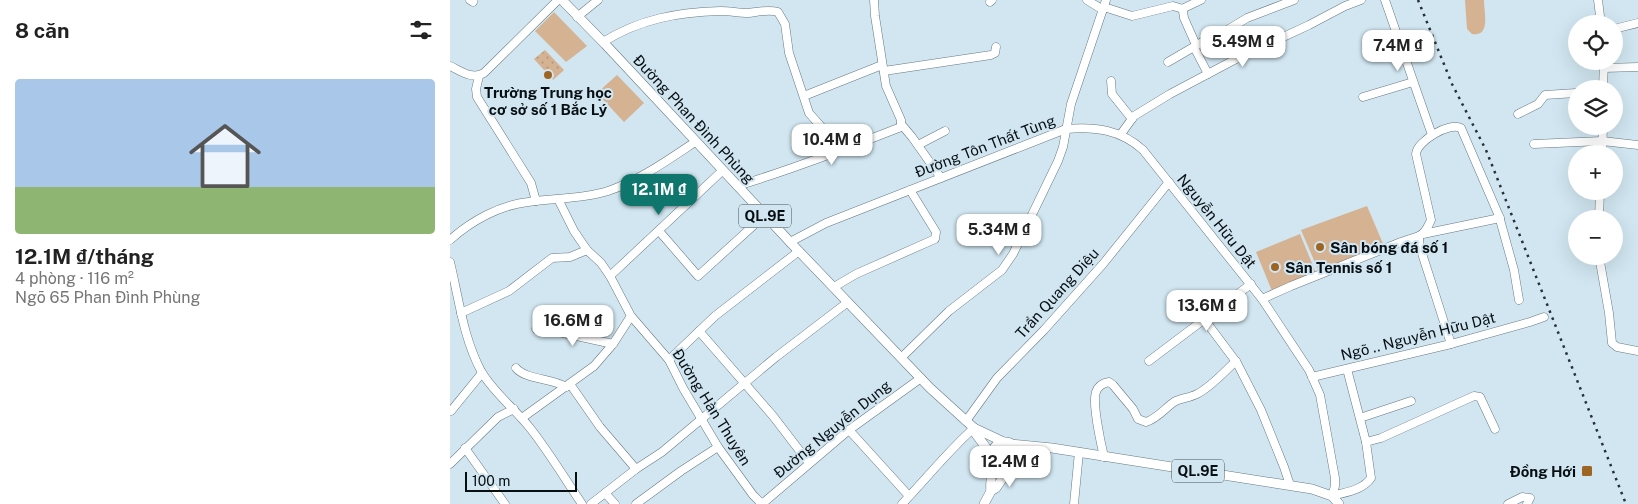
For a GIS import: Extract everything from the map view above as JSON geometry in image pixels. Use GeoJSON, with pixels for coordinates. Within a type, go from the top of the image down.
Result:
{"type":"FeatureCollection","features":[{"type":"Feature","properties":{"kind":"main road","name":"Đường Phan Đình Phùng"},"geometry":{"type":"LineString","coordinates":[[562,0],[920,378],[974,428],[1008,443]]}},
{"type":"Feature","properties":{"kind":"main road","name":"Đường Phan Đình Phùng"},"geometry":{"type":"LineString","coordinates":[[974,428],[992,457]]}},
{"type":"Feature","properties":{"kind":"main road","name":"QL.9E"},"geometry":{"type":"LineString","coordinates":[[1008,443],[1079,452],[1290,485],[1312,489],[1332,496]]}},
{"type":"Feature","properties":{"kind":"main road"},"geometry":{"type":"LineString","coordinates":[[984,504],[991,491],[996,488],[1014,463],[1017,451],[1008,443],[997,445],[993,451],[991,491]]}},
{"type":"Feature","properties":{"kind":"main road","name":"QL.9E"},"geometry":{"type":"LineString","coordinates":[[1014,463],[1031,453],[1052,448]]}},
{"type":"Feature","properties":{"kind":"main road"},"geometry":{"type":"LineString","coordinates":[[992,457],[1000,467],[1007,468],[1014,463]]}},
{"type":"Feature","properties":{"kind":"main road"},"geometry":{"type":"LineString","coordinates":[[1332,496],[1339,504]]}},
{"type":"Feature","properties":{"kind":"street"},"geometry":{"type":"LineString","coordinates":[[536,201],[531,183],[477,97],[476,89],[479,76],[496,62],[558,0]]}},
{"type":"Feature","properties":{"kind":"street"},"geometry":{"type":"LineString","coordinates":[[577,17],[598,0]]}},
{"type":"Feature","properties":{"kind":"street"},"geometry":{"type":"LineString","coordinates":[[874,0],[886,86],[901,124],[940,178]]}},
{"type":"Feature","properties":{"kind":"street"},"geometry":{"type":"LineString","coordinates":[[1087,0],[1132,16],[1173,6],[1183,10]]}},
{"type":"Feature","properties":{"kind":"street"},"geometry":{"type":"LineString","coordinates":[[1183,10],[1201,0]]}},
{"type":"Feature","properties":{"kind":"street"},"geometry":{"type":"LineString","coordinates":[[1168,62],[1195,46],[1219,35],[1246,18],[1294,0]]}},
{"type":"Feature","properties":{"kind":"street"},"geometry":{"type":"LineString","coordinates":[[1122,134],[1132,119],[1170,94],[1253,50],[1309,25],[1343,3],[1361,0]]}},
{"type":"Feature","properties":{"kind":"street"},"geometry":{"type":"LineString","coordinates":[[1385,0],[1432,135]]}},
{"type":"Feature","properties":{"kind":"street"},"geometry":{"type":"LineString","coordinates":[[1598,0],[1599,15]]}},
{"type":"Feature","properties":{"kind":"street","name":"Đường Tôn Thất Tùng"},"geometry":{"type":"LineString","coordinates":[[790,242],[826,223],[1066,129],[1071,104],[1104,5]]}},
{"type":"Feature","properties":{"kind":"street"},"geometry":{"type":"LineString","coordinates":[[603,42],[629,27],[665,16],[720,11],[749,13],[770,10],[778,12],[783,17],[791,60],[809,113],[842,150]]}},
{"type":"Feature","properties":{"kind":"street"},"geometry":{"type":"LineString","coordinates":[[1183,10],[1184,18],[1208,74]]}},
{"type":"Feature","properties":{"kind":"street"},"geometry":{"type":"LineString","coordinates":[[1623,27],[1638,23]]}},
{"type":"Feature","properties":{"kind":"street"},"geometry":{"type":"LineString","coordinates":[[804,96],[883,68],[991,54],[995,53],[996,47]]}},
{"type":"Feature","properties":{"kind":"street"},"geometry":{"type":"LineString","coordinates":[[450,66],[472,76],[479,76]]}},
{"type":"Feature","properties":{"kind":"street"},"geometry":{"type":"LineString","coordinates":[[1623,66],[1638,67]]}},
{"type":"Feature","properties":{"kind":"street"},"geometry":{"type":"LineString","coordinates":[[1111,81],[1112,94],[1132,119]]}},
{"type":"Feature","properties":{"kind":"street"},"geometry":{"type":"LineString","coordinates":[[1363,97],[1413,82]]}},
{"type":"Feature","properties":{"kind":"street"},"geometry":{"type":"LineString","coordinates":[[1518,114],[1538,104],[1545,94],[1568,93]]}},
{"type":"Feature","properties":{"kind":"street"},"geometry":{"type":"LineString","coordinates":[[737,186],[792,169],[901,127],[901,124]]}},
{"type":"Feature","properties":{"kind":"street"},"geometry":{"type":"LineString","coordinates":[[1450,344],[1420,244],[1421,235],[1428,228],[1431,220],[1416,154],[1419,146],[1432,135],[1453,126],[1461,128],[1500,218],[1514,270],[1519,300]]}},
{"type":"Feature","properties":{"kind":"street","name":"Nguyễn Hữu Dật"},"geometry":{"type":"LineString","coordinates":[[1066,129],[1086,127],[1122,134],[1132,140],[1143,150],[1262,299],[1312,377],[1320,395],[1333,469],[1335,486],[1332,496]]}},
{"type":"Feature","properties":{"kind":"street"},"geometry":{"type":"LineString","coordinates":[[902,357],[942,318],[1007,264],[1058,161],[1066,129]]}},
{"type":"Feature","properties":{"kind":"street"},"geometry":{"type":"LineString","coordinates":[[918,145],[945,132]]}},
{"type":"Feature","properties":{"kind":"street"},"geometry":{"type":"LineString","coordinates":[[1602,135],[1602,145]]}},
{"type":"Feature","properties":{"kind":"street"},"geometry":{"type":"LineString","coordinates":[[1534,144],[1602,141],[1638,145]]}},
{"type":"Feature","properties":{"kind":"street"},"geometry":{"type":"LineString","coordinates":[[451,237],[489,214],[516,204],[608,191],[644,174],[695,142]]}},
{"type":"Feature","properties":{"kind":"street"},"geometry":{"type":"LineString","coordinates":[[610,276],[722,171]]}},
{"type":"Feature","properties":{"kind":"street","name":"Trần Quang Diệu"},"geometry":{"type":"LineString","coordinates":[[966,420],[997,378],[1044,330],[1103,264],[1169,182]]}},
{"type":"Feature","properties":{"kind":"street"},"geometry":{"type":"LineString","coordinates":[[834,287],[856,274],[935,239],[936,232],[910,190]]}},
{"type":"Feature","properties":{"kind":"street","name":"Đường Hàn Thuyên"},"geometry":{"type":"LineString","coordinates":[[558,199],[574,231],[587,250],[601,262],[631,316],[669,360],[718,448],[762,504]]}},
{"type":"Feature","properties":{"kind":"street"},"geometry":{"type":"LineString","coordinates":[[659,231],[698,276],[765,215]]}},
{"type":"Feature","properties":{"kind":"street"},"geometry":{"type":"LineString","coordinates":[[1262,299],[1300,282],[1421,235],[1500,218]]}},
{"type":"Feature","properties":{"kind":"street"},"geometry":{"type":"LineString","coordinates":[[461,313],[509,291],[552,258],[570,256],[587,250]]}},
{"type":"Feature","properties":{"kind":"street"},"geometry":{"type":"LineString","coordinates":[[669,360],[734,300],[760,283],[799,252]]}},
{"type":"Feature","properties":{"kind":"street"},"geometry":{"type":"LineString","coordinates":[[450,262],[461,313],[472,351],[482,373],[489,384],[514,409],[536,436],[582,504]]}},
{"type":"Feature","properties":{"kind":"street"},"geometry":{"type":"LineString","coordinates":[[1601,265],[1612,343],[1617,347],[1638,351]]}},
{"type":"Feature","properties":{"kind":"street"},"geometry":{"type":"LineString","coordinates":[[1149,361],[1251,284]]}},
{"type":"Feature","properties":{"kind":"street"},"geometry":{"type":"LineString","coordinates":[[591,504],[636,469],[662,452],[744,383],[848,302]]}},
{"type":"Feature","properties":{"kind":"street"},"geometry":{"type":"LineString","coordinates":[[522,418],[594,366],[613,344],[631,316]]}},
{"type":"Feature","properties":{"kind":"street","name":"Ngõ .. Nguyễn Hữu Dật"},"geometry":{"type":"LineString","coordinates":[[1312,377],[1450,344],[1544,317]]}},
{"type":"Feature","properties":{"kind":"street"},"geometry":{"type":"LineString","coordinates":[[1204,319],[1236,362],[1270,430],[1290,485]]}},
{"type":"Feature","properties":{"kind":"street"},"geometry":{"type":"LineString","coordinates":[[536,329],[613,344]]}},
{"type":"Feature","properties":{"kind":"street"},"geometry":{"type":"LineString","coordinates":[[699,331],[781,426],[809,463]]}},
{"type":"Feature","properties":{"kind":"street"},"geometry":{"type":"LineString","coordinates":[[1104,456],[1096,403],[1096,392],[1100,386],[1109,382],[1113,385],[1133,409],[1138,419],[1146,422],[1155,419],[1179,399],[1195,395],[1205,389],[1236,362]]}},
{"type":"Feature","properties":{"kind":"street"},"geometry":{"type":"LineString","coordinates":[[516,368],[522,374],[568,385],[600,427],[636,469]]}},
{"type":"Feature","properties":{"kind":"street"},"geometry":{"type":"LineString","coordinates":[[1332,496],[1362,487],[1371,478],[1366,442],[1347,369]]}},
{"type":"Feature","properties":{"kind":"street"},"geometry":{"type":"LineString","coordinates":[[451,411],[482,373]]}},
{"type":"Feature","properties":{"kind":"street","name":"Đường Nguyễn Dụng"},"geometry":{"type":"LineString","coordinates":[[762,504],[849,430],[920,378]]}},
{"type":"Feature","properties":{"kind":"street"},"geometry":{"type":"LineString","coordinates":[[1366,442],[1381,438],[1474,396],[1480,397],[1495,429]]}},
{"type":"Feature","properties":{"kind":"street"},"geometry":{"type":"LineString","coordinates":[[1360,418],[1411,401]]}},
{"type":"Feature","properties":{"kind":"street"},"geometry":{"type":"LineString","coordinates":[[450,464],[498,417],[514,409]]}},
{"type":"Feature","properties":{"kind":"street"},"geometry":{"type":"LineString","coordinates":[[902,504],[955,444],[974,428]]}},
{"type":"Feature","properties":{"kind":"street"},"geometry":{"type":"LineString","coordinates":[[849,430],[909,496]]}},
{"type":"Feature","properties":{"kind":"street"},"geometry":{"type":"LineString","coordinates":[[465,448],[505,504]]}},
{"type":"Feature","properties":{"kind":"street"},"geometry":{"type":"LineString","coordinates":[[636,504],[718,448]]}},
{"type":"Feature","properties":{"kind":"street"},"geometry":{"type":"LineString","coordinates":[[1074,504],[1079,452]]}},
{"type":"Feature","properties":{"kind":"street"},"geometry":{"type":"LineString","coordinates":[[605,492],[615,504]]}},
{"type":"Feature","properties":{"kind":"street"},"geometry":{"type":"LineString","coordinates":[[1508,504],[1522,496],[1530,498],[1527,504]]}},
{"type":"Feature","properties":{"kind":"shaded area"},"geometry":{"type":"Polygon","coordinates":[[[1465,0],[1484,0],[1485,23],[1482,32],[1478,34],[1472,34],[1467,29],[1465,0]]]}},
{"type":"Feature","properties":{"kind":"shaded area"},"geometry":{"type":"Polygon","coordinates":[[[554,12],[587,46],[566,62],[535,31],[554,12]]]}},
{"type":"Feature","properties":{"kind":"shaded area"},"geometry":{"type":"Polygon","coordinates":[[[545,50],[564,70],[553,80],[534,59],[545,50]]]}},
{"type":"Feature","properties":{"kind":"shaded area"},"geometry":{"type":"Polygon","coordinates":[[[617,75],[644,103],[624,122],[597,93],[617,75]]]}},
{"type":"Feature","properties":{"kind":"shaded area"},"geometry":{"type":"Polygon","coordinates":[[[1367,206],[1384,246],[1319,272],[1301,230],[1367,206]]]}},
{"type":"Feature","properties":{"kind":"shaded area"},"geometry":{"type":"Polygon","coordinates":[[[1300,234],[1316,273],[1272,291],[1256,252],[1300,234]]]}},
{"type":"Feature","properties":{"kind":"railway"},"geometry":{"type":"LineString","coordinates":[[1418,0],[1452,84],[1486,150],[1626,504]]}},
{"type":"Feature","properties":{"kind":"place","name":"Trường Trung học cơ sở số 1 Bắc Lý"},"geometry":{"type":"Point","coordinates":[548,75]}},
{"type":"Feature","properties":{"kind":"place","name":"Sân bóng đá số 1"},"geometry":{"type":"Point","coordinates":[1320,247]}},
{"type":"Feature","properties":{"kind":"place","name":"Sân Tennis số 1"},"geometry":{"type":"Point","coordinates":[1275,267]}},
{"type":"Feature","properties":{"kind":"place","name":"Đồng Hới"},"geometry":{"type":"Point","coordinates":[1587,471]}}]}
